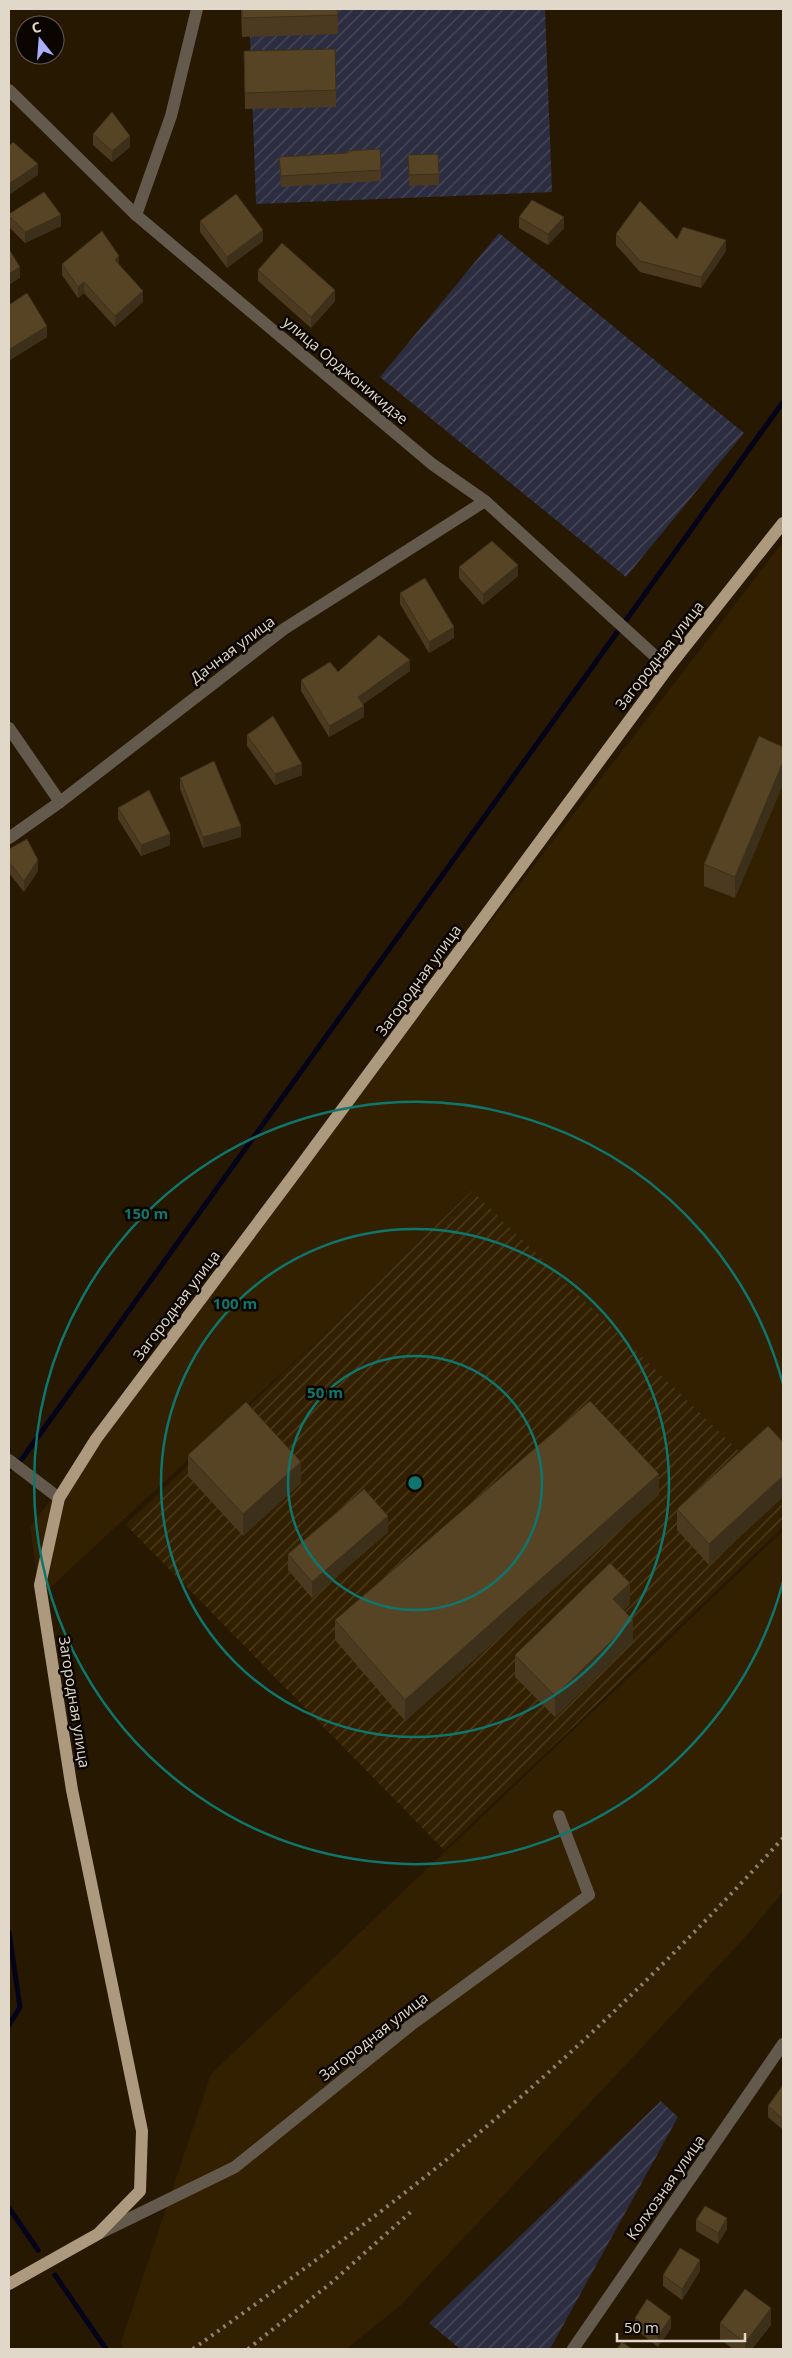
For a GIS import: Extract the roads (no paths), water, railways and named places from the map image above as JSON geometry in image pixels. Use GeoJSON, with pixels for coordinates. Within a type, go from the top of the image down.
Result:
{"type":"FeatureCollection","features":[{"type":"Feature","properties":{"kind":"main road","name":"Загородная улица"},"geometry":{"type":"LineString","coordinates":[[9,2284],[98,2234],[140,2191],[142,2131],[72,1790],[40,1585],[59,1498],[96,1439],[293,1176],[668,668],[783,523]]}},
{"type":"Feature","properties":{"kind":"street"},"geometry":{"type":"LineString","coordinates":[[136,215],[170,116],[197,9]]}},
{"type":"Feature","properties":{"kind":"street","name":"улица Орджоникидзе"},"geometry":{"type":"LineString","coordinates":[[9,90],[136,215],[432,464],[486,501],[668,668]]}},
{"type":"Feature","properties":{"kind":"street","name":"Дачная улица"},"geometry":{"type":"LineString","coordinates":[[9,838],[60,802],[284,629],[486,501]]}},
{"type":"Feature","properties":{"kind":"street"},"geometry":{"type":"LineString","coordinates":[[9,728],[60,802]]}},
{"type":"Feature","properties":{"kind":"street"},"geometry":{"type":"LineString","coordinates":[[9,1460],[59,1498]]}},
{"type":"Feature","properties":{"kind":"street","name":"Загородная улица"},"geometry":{"type":"LineString","coordinates":[[98,2234],[235,2167],[411,2025],[589,1895],[559,1816]]}},
{"type":"Feature","properties":{"kind":"street","name":"Колхозная улица"},"geometry":{"type":"LineString","coordinates":[[573,2349],[783,2044]]}},
{"type":"Feature","properties":{"kind":"waterway"},"geometry":{"type":"LineString","coordinates":[[9,1469],[22,1459],[783,402]]}},
{"type":"Feature","properties":{"kind":"waterway"},"geometry":{"type":"LineString","coordinates":[[9,1932],[20,2007],[9,2025]]}},
{"type":"Feature","properties":{"kind":"waterway"},"geometry":{"type":"LineString","coordinates":[[9,2208],[38,2250]]}},
{"type":"Feature","properties":{"kind":"waterway"},"geometry":{"type":"LineString","coordinates":[[55,2275],[106,2349]]}},
{"type":"Feature","properties":{"kind":"railway"},"geometry":{"type":"LineString","coordinates":[[193,2349],[308,2266],[493,2121],[569,2054],[642,1984],[714,1912],[783,1838]]}},
{"type":"Feature","properties":{"kind":"railway"},"geometry":{"type":"LineString","coordinates":[[248,2349],[331,2283],[414,2209]]}}]}
